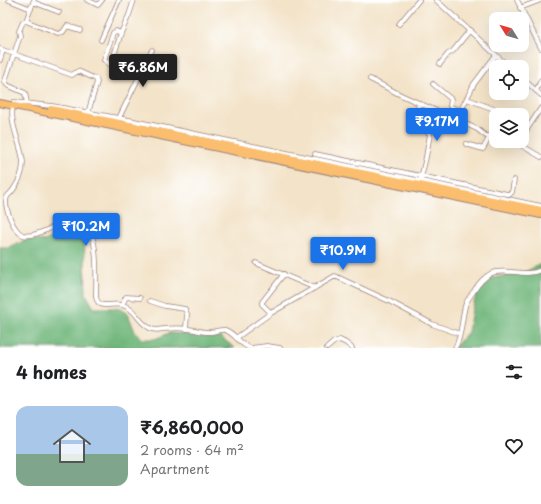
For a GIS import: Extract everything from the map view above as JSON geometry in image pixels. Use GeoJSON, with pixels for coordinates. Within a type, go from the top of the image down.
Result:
{"type":"FeatureCollection","features":[{"type":"Feature","properties":{"kind":"highway"},"geometry":{"type":"LineString","coordinates":[[0,99],[14,104],[541,214]]}},
{"type":"Feature","properties":{"kind":"highway"},"geometry":{"type":"LineString","coordinates":[[0,103],[14,104],[541,210]]}},
{"type":"Feature","properties":{"kind":"street"},"geometry":{"type":"LineString","coordinates":[[9,0],[31,9]]}},
{"type":"Feature","properties":{"kind":"street"},"geometry":{"type":"LineString","coordinates":[[87,0],[98,5],[102,0]]}},
{"type":"Feature","properties":{"kind":"street"},"geometry":{"type":"LineString","coordinates":[[101,40],[119,0]]}},
{"type":"Feature","properties":{"kind":"street"},"geometry":{"type":"LineString","coordinates":[[111,65],[121,32],[134,0]]}},
{"type":"Feature","properties":{"kind":"street"},"geometry":{"type":"LineString","coordinates":[[399,24],[419,0]]}},
{"type":"Feature","properties":{"kind":"street"},"geometry":{"type":"LineString","coordinates":[[436,0],[501,60]]}},
{"type":"Feature","properties":{"kind":"street"},"geometry":{"type":"LineString","coordinates":[[517,0],[541,48]]}},
{"type":"Feature","properties":{"kind":"street"},"geometry":{"type":"LineString","coordinates":[[520,8],[541,0]]}},
{"type":"Feature","properties":{"kind":"street"},"geometry":{"type":"LineString","coordinates":[[27,103],[25,93],[5,83],[20,36],[19,31],[23,22],[26,21],[33,1],[59,12]]}},
{"type":"Feature","properties":{"kind":"street"},"geometry":{"type":"LineString","coordinates":[[26,21],[58,34],[63,32],[67,26],[80,30]]}},
{"type":"Feature","properties":{"kind":"street"},"geometry":{"type":"LineString","coordinates":[[440,64],[470,30]]}},
{"type":"Feature","properties":{"kind":"street"},"geometry":{"type":"LineString","coordinates":[[117,69],[104,60],[114,32],[121,32]]}},
{"type":"Feature","properties":{"kind":"street"},"geometry":{"type":"LineString","coordinates":[[0,60],[2,50],[72,75],[78,71],[96,79],[97,82],[88,113]]}},
{"type":"Feature","properties":{"kind":"street"},"geometry":{"type":"LineString","coordinates":[[119,118],[152,50]]}},
{"type":"Feature","properties":{"kind":"street"},"geometry":{"type":"LineString","coordinates":[[456,120],[474,84],[496,55]]}},
{"type":"Feature","properties":{"kind":"street"},"geometry":{"type":"LineString","coordinates":[[370,79],[401,95],[477,129],[486,136],[489,136]]}},
{"type":"Feature","properties":{"kind":"street"},"geometry":{"type":"LineString","coordinates":[[536,91],[541,80]]}},
{"type":"Feature","properties":{"kind":"street"},"geometry":{"type":"LineString","coordinates":[[433,84],[451,98],[450,106],[460,111]]}},
{"type":"Feature","properties":{"kind":"street"},"geometry":{"type":"LineString","coordinates":[[529,84],[541,95]]}},
{"type":"Feature","properties":{"kind":"street"},"geometry":{"type":"LineString","coordinates":[[467,98],[492,108]]}},
{"type":"Feature","properties":{"kind":"street"},"geometry":{"type":"LineString","coordinates":[[280,348],[267,346],[246,347],[226,330],[208,332],[186,329],[152,329],[142,322],[133,310],[122,305],[105,305],[98,303],[96,297],[96,260],[93,241],[90,230],[83,221],[79,219],[72,220],[51,229],[27,235],[21,234],[15,228],[6,204],[7,197],[18,182],[22,167],[20,147],[12,120],[14,104],[27,103],[48,105],[507,194],[511,193],[514,180]]}},
{"type":"Feature","properties":{"kind":"street"},"geometry":{"type":"LineString","coordinates":[[419,103],[417,112],[418,125],[430,134],[421,178]]}},
{"type":"Feature","properties":{"kind":"street"},"geometry":{"type":"LineString","coordinates":[[529,126],[541,108]]}},
{"type":"Feature","properties":{"kind":"street"},"geometry":{"type":"LineString","coordinates":[[466,144],[483,149],[489,138]]}},
{"type":"Feature","properties":{"kind":"street"},"geometry":{"type":"LineString","coordinates":[[527,148],[541,157]]}},
{"type":"Feature","properties":{"kind":"street"},"geometry":{"type":"LineString","coordinates":[[315,154],[541,206]]}},
{"type":"Feature","properties":{"kind":"street"},"geometry":{"type":"LineString","coordinates":[[256,263],[315,288]]}},
{"type":"Feature","properties":{"kind":"street"},"geometry":{"type":"LineString","coordinates":[[455,348],[460,334],[466,303],[476,288],[486,278],[497,272],[530,273],[541,270]]}},
{"type":"Feature","properties":{"kind":"street"},"geometry":{"type":"LineString","coordinates":[[270,313],[262,302],[284,274]]}},
{"type":"Feature","properties":{"kind":"street"},"geometry":{"type":"LineString","coordinates":[[236,338],[270,313],[333,277],[338,277],[389,301],[424,321],[460,334]]}},
{"type":"Feature","properties":{"kind":"street"},"geometry":{"type":"LineString","coordinates":[[122,305],[126,297],[140,298]]}},
{"type":"Feature","properties":{"kind":"street"},"geometry":{"type":"LineString","coordinates":[[150,301],[165,306],[185,309],[188,314],[186,329]]}},
{"type":"Feature","properties":{"kind":"street"},"geometry":{"type":"LineString","coordinates":[[327,348],[334,342],[340,340],[352,348]]}},
{"type":"Feature","properties":{"kind":"green space"},"geometry":{"type":"Polygon","coordinates":[[[75,224],[84,229],[86,294],[94,308],[119,308],[128,314],[135,332],[143,339],[155,339],[169,333],[219,336],[235,348],[0,348],[0,248],[10,248],[27,239],[45,241],[75,224]]]}},
{"type":"Feature","properties":{"kind":"green space"},"geometry":{"type":"Polygon","coordinates":[[[541,264],[541,348],[454,348],[468,332],[478,289],[487,279],[523,273],[541,264]]]}}]}
